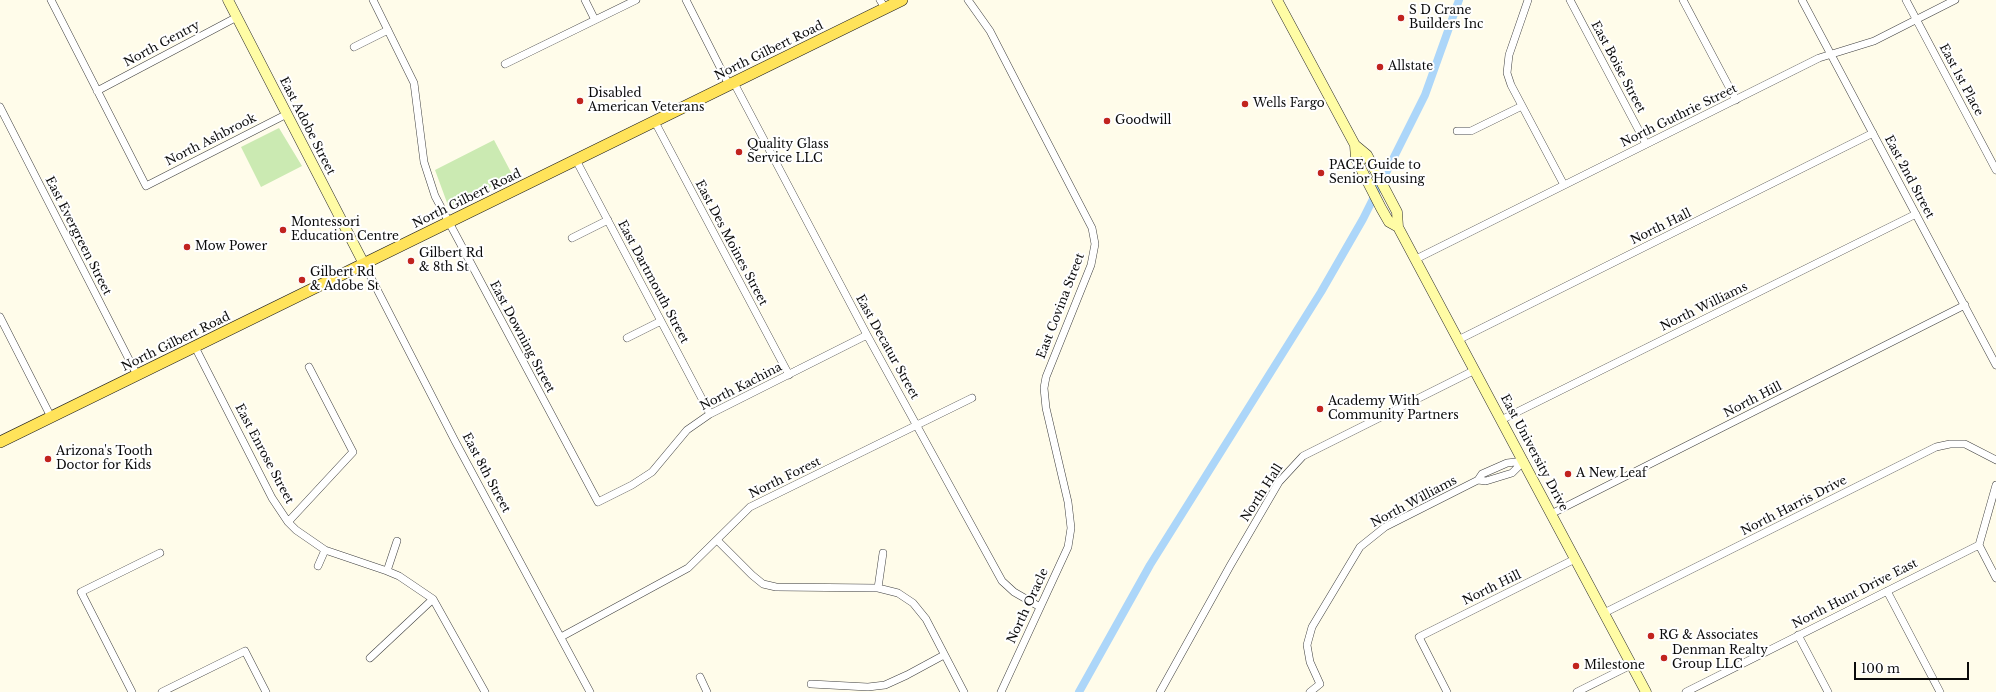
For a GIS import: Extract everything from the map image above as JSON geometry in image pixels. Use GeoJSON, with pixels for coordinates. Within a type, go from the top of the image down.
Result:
{"type":"FeatureCollection","features":[{"type":"Feature","properties":{"kind":"main road","name":"East Adobe Street"},"geometry":{"type":"LineString","coordinates":[[228,0],[364,264]]}},
{"type":"Feature","properties":{"kind":"main road","name":"North Gilbert Road"},"geometry":{"type":"LineString","coordinates":[[0,442],[655,122],[883,4],[902,0]]}},
{"type":"Feature","properties":{"kind":"main road","name":"East University Drive"},"geometry":{"type":"LineString","coordinates":[[1277,0],[1355,145],[1367,155],[1397,212],[1398,226],[1646,692]]}},
{"type":"Feature","properties":{"kind":"main road","name":"East University Drive"},"geometry":{"type":"LineString","coordinates":[[1355,145],[1356,159],[1381,208],[1389,222],[1398,226]]}},
{"type":"Feature","properties":{"kind":"street"},"geometry":{"type":"LineString","coordinates":[[51,0],[97,91]]}},
{"type":"Feature","properties":{"kind":"street","name":"East Downing Street"},"geometry":{"type":"LineString","coordinates":[[373,0],[414,83],[426,170],[432,188],[448,223],[598,502]]}},
{"type":"Feature","properties":{"kind":"street"},"geometry":{"type":"LineString","coordinates":[[585,0],[595,20]]}},
{"type":"Feature","properties":{"kind":"street"},"geometry":{"type":"LineString","coordinates":[[505,64],[636,0]]}},
{"type":"Feature","properties":{"kind":"street","name":"East Decatur Street"},"geometry":{"type":"LineString","coordinates":[[686,0],[1002,582],[1014,592],[1040,606]]}},
{"type":"Feature","properties":{"kind":"street","name":"East Covina Street"},"geometry":{"type":"LineString","coordinates":[[968,0],[990,31],[1092,228],[1095,244],[1091,265],[1046,377],[1044,388],[1046,408],[1068,502],[1072,528]]}},
{"type":"Feature","properties":{"kind":"street"},"geometry":{"type":"LineString","coordinates":[[1528,0],[1507,66],[1508,79],[1564,185]]}},
{"type":"Feature","properties":{"kind":"street","name":"East Boise Street"},"geometry":{"type":"LineString","coordinates":[[1570,0],[1646,144]]}},
{"type":"Feature","properties":{"kind":"street"},"geometry":{"type":"LineString","coordinates":[[1683,0],[1736,100]]}},
{"type":"Feature","properties":{"kind":"street","name":"East 2nd Street"},"geometry":{"type":"LineString","coordinates":[[1802,0],[1996,365]]}},
{"type":"Feature","properties":{"kind":"street","name":"East 1st Place"},"geometry":{"type":"LineString","coordinates":[[1906,0],[1996,170]]}},
{"type":"Feature","properties":{"kind":"street","name":"North Guthrie Street"},"geometry":{"type":"LineString","coordinates":[[1416,259],[1646,144],[1831,54],[1874,41],[1955,0]]}},
{"type":"Feature","properties":{"kind":"street","name":"North Gentry"},"geometry":{"type":"LineString","coordinates":[[97,91],[237,17]]}},
{"type":"Feature","properties":{"kind":"street"},"geometry":{"type":"LineString","coordinates":[[354,47],[388,30]]}},
{"type":"Feature","properties":{"kind":"street","name":"North Ashbrook"},"geometry":{"type":"LineString","coordinates":[[97,91],[146,186],[287,114]]}},
{"type":"Feature","properties":{"kind":"street"},"geometry":{"type":"LineString","coordinates":[[1457,131],[1471,131],[1522,106]]}},
{"type":"Feature","properties":{"kind":"street","name":"East Evergreen Street"},"geometry":{"type":"LineString","coordinates":[[0,107],[137,375]]}},
{"type":"Feature","properties":{"kind":"street","name":"East Des Moines Street"},"geometry":{"type":"LineString","coordinates":[[655,122],[789,375]]}},
{"type":"Feature","properties":{"kind":"street","name":"North Hall"},"geometry":{"type":"LineString","coordinates":[[1458,340],[1873,134]]}},
{"type":"Feature","properties":{"kind":"street","name":"East Dartmouth Street"},"geometry":{"type":"LineString","coordinates":[[576,160],[710,414]]}},
{"type":"Feature","properties":{"kind":"street","name":"North Williams"},"geometry":{"type":"LineString","coordinates":[[1502,420],[1916,214]]}},
{"type":"Feature","properties":{"kind":"street"},"geometry":{"type":"LineString","coordinates":[[572,238],[608,220]]}},
{"type":"Feature","properties":{"kind":"street","name":"East 8th Street"},"geometry":{"type":"LineString","coordinates":[[364,264],[455,441],[561,637],[587,691]]}},
{"type":"Feature","properties":{"kind":"street","name":"North Hill"},"geometry":{"type":"LineString","coordinates":[[1551,514],[1964,305]]}},
{"type":"Feature","properties":{"kind":"street"},"geometry":{"type":"LineString","coordinates":[[0,317],[52,417]]}},
{"type":"Feature","properties":{"kind":"street"},"geometry":{"type":"LineString","coordinates":[[627,338],[661,321]]}},
{"type":"Feature","properties":{"kind":"street","name":"North Kachina"},"geometry":{"type":"LineString","coordinates":[[598,502],[632,485],[652,472],[687,430],[710,414],[867,335]]}},
{"type":"Feature","properties":{"kind":"street","name":"East Enrose Street"},"geometry":{"type":"LineString","coordinates":[[194,347],[272,498],[288,522],[310,541],[325,550],[399,576],[433,599],[485,692]]}},
{"type":"Feature","properties":{"kind":"street"},"geometry":{"type":"LineString","coordinates":[[288,522],[353,452],[309,367]]}},
{"type":"Feature","properties":{"kind":"street","name":"North Hall"},"geometry":{"type":"LineString","coordinates":[[1160,692],[1279,482],[1303,456],[1475,370]]}},
{"type":"Feature","properties":{"kind":"street","name":"North Forest"},"geometry":{"type":"LineString","coordinates":[[561,637],[688,568],[750,507],[918,426],[972,398]]}},
{"type":"Feature","properties":{"kind":"street","name":"North Harris Drive"},"geometry":{"type":"LineString","coordinates":[[1604,614],[1936,447],[1950,444],[1965,444],[1996,460]]}},
{"type":"Feature","properties":{"kind":"street","name":"North Williams"},"geometry":{"type":"LineString","coordinates":[[1478,480],[1486,481],[1512,473],[1524,461]]}},
{"type":"Feature","properties":{"kind":"street","name":"North Williams"},"geometry":{"type":"LineString","coordinates":[[1310,692],[1320,684],[1310,662],[1307,645],[1312,627],[1360,547],[1384,527],[1478,480],[1482,474],[1507,463],[1524,461]]}},
{"type":"Feature","properties":{"kind":"street"},"geometry":{"type":"LineString","coordinates":[[1996,485],[1979,545],[1996,578]]}},
{"type":"Feature","properties":{"kind":"street","name":"North Oracle"},"geometry":{"type":"LineString","coordinates":[[1001,692],[1068,547],[1072,528]]}},
{"type":"Feature","properties":{"kind":"street"},"geometry":{"type":"LineString","coordinates":[[717,540],[763,584],[776,587],[878,588],[898,593],[913,603],[926,619],[964,692]]}},
{"type":"Feature","properties":{"kind":"street"},"geometry":{"type":"LineString","coordinates":[[387,571],[397,541]]}},
{"type":"Feature","properties":{"kind":"street","name":"North Hunt Drive East"},"geometry":{"type":"LineString","coordinates":[[1686,692],[1979,545]]}},
{"type":"Feature","properties":{"kind":"street"},"geometry":{"type":"LineString","coordinates":[[318,566],[325,550]]}},
{"type":"Feature","properties":{"kind":"street"},"geometry":{"type":"LineString","coordinates":[[132,692],[81,592],[160,553]]}},
{"type":"Feature","properties":{"kind":"street"},"geometry":{"type":"LineString","coordinates":[[878,588],[882,553]]}},
{"type":"Feature","properties":{"kind":"street","name":"North Hill"},"geometry":{"type":"LineString","coordinates":[[1447,692],[1419,637],[1575,559]]}},
{"type":"Feature","properties":{"kind":"street"},"geometry":{"type":"LineString","coordinates":[[1887,591],[1940,692]]}},
{"type":"Feature","properties":{"kind":"street"},"geometry":{"type":"LineString","coordinates":[[370,658],[433,599]]}},
{"type":"Feature","properties":{"kind":"street"},"geometry":{"type":"LineString","coordinates":[[1798,635],[1828,692]]}},
{"type":"Feature","properties":{"kind":"street"},"geometry":{"type":"LineString","coordinates":[[162,692],[245,652],[266,692]]}},
{"type":"Feature","properties":{"kind":"street"},"geometry":{"type":"LineString","coordinates":[[812,684],[868,687],[886,685],[944,655]]}},
{"type":"Feature","properties":{"kind":"street"},"geometry":{"type":"LineString","coordinates":[[1577,692],[1631,665]]}},
{"type":"Feature","properties":{"kind":"street"},"geometry":{"type":"LineString","coordinates":[[700,677],[707,692]]}},
{"type":"Feature","properties":{"kind":"green space"},"geometry":{"type":"Polygon","coordinates":[[[279,128],[302,166],[261,187],[241,147],[279,128]]]}},
{"type":"Feature","properties":{"kind":"green space"},"geometry":{"type":"Polygon","coordinates":[[[494,140],[513,176],[449,208],[435,170],[494,140]]]}},
{"type":"Feature","properties":{"kind":"waterway"},"geometry":{"type":"LineString","coordinates":[[1079,692],[1150,565],[1321,292],[1363,219],[1425,95],[1459,0]]}},
{"type":"Feature","properties":{"kind":"place","name":"S D Crane Builders Inc"},"geometry":{"type":"Point","coordinates":[1401,18]}},
{"type":"Feature","properties":{"kind":"place","name":"Allstate"},"geometry":{"type":"Point","coordinates":[1380,67]}},
{"type":"Feature","properties":{"kind":"place","name":"Disabled American Veterans"},"geometry":{"type":"Point","coordinates":[580,101]}},
{"type":"Feature","properties":{"kind":"place","name":"Wells Fargo"},"geometry":{"type":"Point","coordinates":[1245,104]}},
{"type":"Feature","properties":{"kind":"place","name":"Goodwill"},"geometry":{"type":"Point","coordinates":[1107,121]}},
{"type":"Feature","properties":{"kind":"place","name":"Quality Glass Service LLC"},"geometry":{"type":"Point","coordinates":[739,152]}},
{"type":"Feature","properties":{"kind":"place","name":"PACE Guide to Senior Housing"},"geometry":{"type":"Point","coordinates":[1321,173]}},
{"type":"Feature","properties":{"kind":"place","name":"Montessori Education Centre"},"geometry":{"type":"Point","coordinates":[283,230]}},
{"type":"Feature","properties":{"kind":"place","name":"Mow Power"},"geometry":{"type":"Point","coordinates":[187,247]}},
{"type":"Feature","properties":{"kind":"place","name":"Gilbert Rd & 8th St"},"geometry":{"type":"Point","coordinates":[411,261]}},
{"type":"Feature","properties":{"kind":"place","name":"Gilbert Rd & Adobe St"},"geometry":{"type":"Point","coordinates":[302,280]}},
{"type":"Feature","properties":{"kind":"place","name":"Academy With Community Partners"},"geometry":{"type":"Point","coordinates":[1320,409]}},
{"type":"Feature","properties":{"kind":"place","name":"Arizona's Tooth Doctor for Kids"},"geometry":{"type":"Point","coordinates":[48,459]}},
{"type":"Feature","properties":{"kind":"place","name":"A New Leaf"},"geometry":{"type":"Point","coordinates":[1568,474]}},
{"type":"Feature","properties":{"kind":"place","name":"RG & Associates"},"geometry":{"type":"Point","coordinates":[1651,636]}},
{"type":"Feature","properties":{"kind":"place","name":"Denman Realty Group LLC"},"geometry":{"type":"Point","coordinates":[1664,658]}},
{"type":"Feature","properties":{"kind":"place","name":"Milestone"},"geometry":{"type":"Point","coordinates":[1576,666]}}]}
